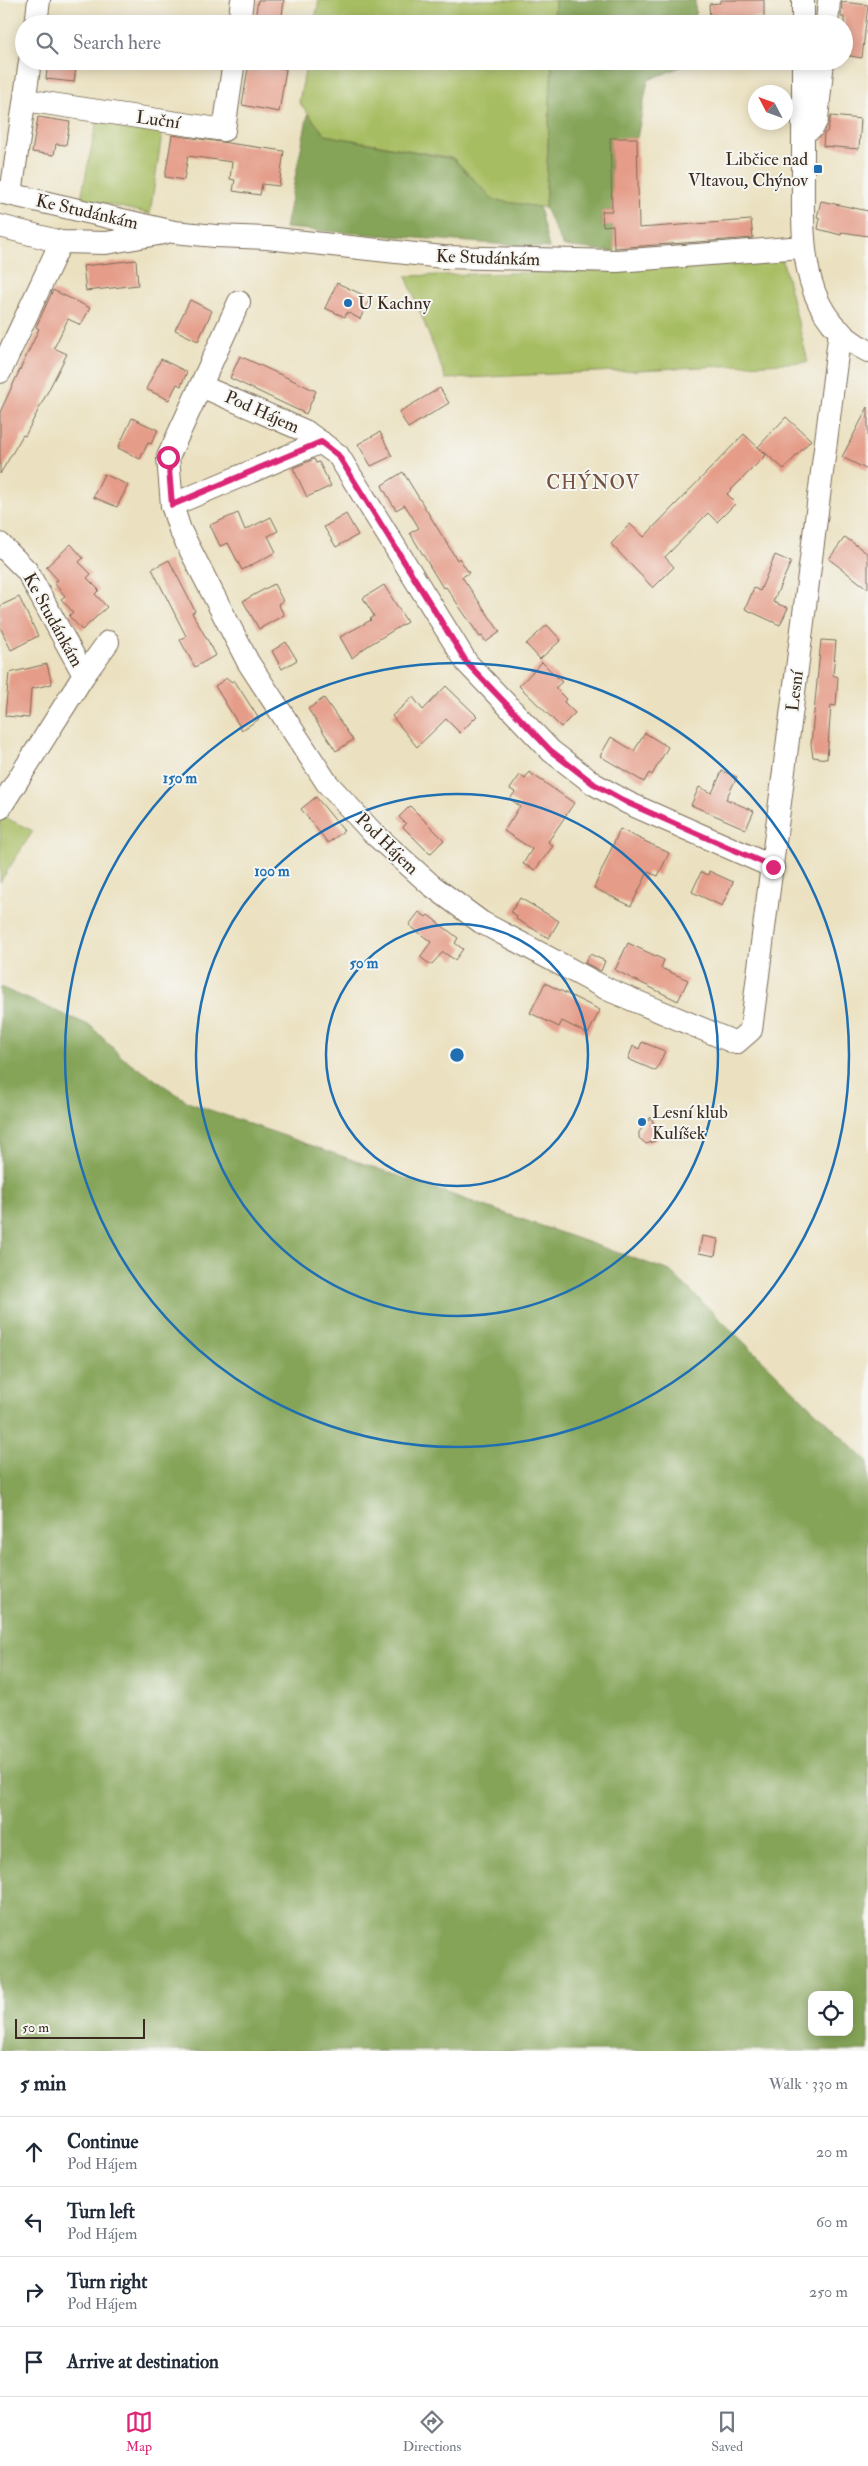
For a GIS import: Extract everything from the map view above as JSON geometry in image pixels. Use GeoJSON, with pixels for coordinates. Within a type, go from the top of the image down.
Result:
{"type":"FeatureCollection","features":[{"type":"Feature","properties":{"kind":"street"},"geometry":{"type":"LineString","coordinates":[[37,15],[39,0]]}},
{"type":"Feature","properties":{"kind":"street"},"geometry":{"type":"LineString","coordinates":[[240,15],[242,0]]}},
{"type":"Feature","properties":{"kind":"street"},"geometry":{"type":"LineString","coordinates":[[803,0],[803,15]]}},
{"type":"Feature","properties":{"kind":"street"},"geometry":{"type":"LineString","coordinates":[[828,15],[829,0]]}},
{"type":"Feature","properties":{"kind":"street"},"geometry":{"type":"LineString","coordinates":[[5,193],[25,100],[29,70]]}},
{"type":"Feature","properties":{"kind":"street","name":"Luční"},"geometry":{"type":"LineString","coordinates":[[25,100],[224,130],[233,70]]}},
{"type":"Feature","properties":{"kind":"street"},"geometry":{"type":"LineString","coordinates":[[803,70],[803,247],[810,281],[826,316],[840,331],[868,350]]}},
{"type":"Feature","properties":{"kind":"street"},"geometry":{"type":"LineString","coordinates":[[803,132],[813,127],[817,119],[822,70]]}},
{"type":"Feature","properties":{"kind":"street","name":"Ke Studánkám"},"geometry":{"type":"LineString","coordinates":[[5,193],[174,232],[266,238],[462,258],[617,261],[803,247]]}},
{"type":"Feature","properties":{"kind":"street","name":"Ke Studánkám"},"geometry":{"type":"LineString","coordinates":[[0,226],[61,242],[106,243],[174,232]]}},
{"type":"Feature","properties":{"kind":"street","name":"Ke Studánkám"},"geometry":{"type":"LineString","coordinates":[[0,372],[61,242]]}},
{"type":"Feature","properties":{"kind":"street","name":"Pod Hájem"},"geometry":{"type":"LineString","coordinates":[[239,302],[168,457],[172,505],[180,530],[248,662],[327,783],[372,832],[431,885],[481,922],[609,990],[736,1043]]}},
{"type":"Feature","properties":{"kind":"street","name":"Lesní"},"geometry":{"type":"LineString","coordinates":[[736,1043],[751,1030],[840,331]]}},
{"type":"Feature","properties":{"kind":"street","name":"Pod Hájem"},"geometry":{"type":"LineString","coordinates":[[202,386],[305,431],[338,455],[467,663],[551,751],[594,784],[628,803],[773,867]]}},
{"type":"Feature","properties":{"kind":"street","name":"Pod Hájem"},"geometry":{"type":"LineString","coordinates":[[172,505],[321,442]]}},
{"type":"Feature","properties":{"kind":"street","name":"Ke Studánkám"},"geometry":{"type":"LineString","coordinates":[[0,544],[27,571],[84,675]]}},
{"type":"Feature","properties":{"kind":"street","name":"Ke Studánkám"},"geometry":{"type":"LineString","coordinates":[[0,808],[84,675],[108,642]]}},
{"type":"Feature","properties":{"kind":"green space"},"geometry":{"type":"Polygon","coordinates":[[[319,0],[555,0],[554,15],[316,15],[319,0]]]}},
{"type":"Feature","properties":{"kind":"green space"},"geometry":{"type":"Polygon","coordinates":[[[555,0],[695,0],[696,15],[554,15],[555,0]]]}},
{"type":"Feature","properties":{"kind":"green space"},"geometry":{"type":"Polygon","coordinates":[[[305,70],[552,70],[545,208],[494,200],[453,158],[325,135],[299,102],[305,70]]]}},
{"type":"Feature","properties":{"kind":"green space"},"geometry":{"type":"Polygon","coordinates":[[[552,70],[673,70],[648,80],[637,138],[610,139],[612,211],[602,211],[603,226],[613,225],[615,252],[563,246],[545,208],[552,70]]]}},
{"type":"Feature","properties":{"kind":"green space"},"geometry":{"type":"Polygon","coordinates":[[[99,111],[164,121],[150,214],[81,198],[99,111]]]}},
{"type":"Feature","properties":{"kind":"green space"},"geometry":{"type":"Polygon","coordinates":[[[308,114],[325,135],[453,159],[494,200],[539,207],[549,248],[285,228],[308,114]]]}},
{"type":"Feature","properties":{"kind":"green space"},"geometry":{"type":"Polygon","coordinates":[[[781,254],[808,362],[446,379],[406,276],[615,270],[781,254]]]}},
{"type":"Feature","properties":{"kind":"green space"},"geometry":{"type":"Polygon","coordinates":[[[0,815],[33,831],[0,882],[0,815]]]}},
{"type":"Feature","properties":{"kind":"green space"},"geometry":{"type":"Polygon","coordinates":[[[0,987],[91,1026],[123,1058],[190,1103],[670,1271],[868,1462],[868,2051],[0,2051],[0,987]]]}},
{"type":"Feature","properties":{"kind":"building"},"geometry":{"type":"Polygon","coordinates":[[[258,0],[284,0],[282,15],[256,15],[258,0]]]}},
{"type":"Feature","properties":{"kind":"building"},"geometry":{"type":"Polygon","coordinates":[[[720,0],[764,0],[764,15],[710,15],[709,4],[720,3],[720,0]]]}},
{"type":"Feature","properties":{"kind":"building"},"geometry":{"type":"Polygon","coordinates":[[[842,2],[868,5],[862,58],[853,56],[853,15],[841,15],[842,2]]]}},
{"type":"Feature","properties":{"kind":"building"},"geometry":{"type":"Polygon","coordinates":[[[47,70],[76,70],[74,82],[46,79],[47,70]]]}},
{"type":"Feature","properties":{"kind":"building"},"geometry":{"type":"Polygon","coordinates":[[[248,70],[286,70],[279,112],[242,105],[248,70]]]}},
{"type":"Feature","properties":{"kind":"building"},"geometry":{"type":"Polygon","coordinates":[[[831,116],[861,119],[859,149],[823,146],[824,134],[827,132],[831,116]]]}},
{"type":"Feature","properties":{"kind":"building"},"geometry":{"type":"Polygon","coordinates":[[[38,117],[70,122],[66,145],[56,144],[54,155],[32,152],[38,117]]]}},
{"type":"Feature","properties":{"kind":"building"},"geometry":{"type":"Polygon","coordinates":[[[172,135],[284,151],[279,186],[262,184],[260,195],[233,191],[235,180],[230,179],[232,162],[188,156],[184,180],[165,177],[172,135]]]}},
{"type":"Feature","properties":{"kind":"building"},"geometry":{"type":"Polygon","coordinates":[[[610,138],[637,138],[639,228],[751,220],[753,238],[614,248],[613,225],[603,226],[602,211],[612,211],[610,138]]]}},
{"type":"Feature","properties":{"kind":"building"},"geometry":{"type":"Polygon","coordinates":[[[821,201],[868,211],[868,236],[842,232],[841,235],[818,229],[820,218],[817,217],[821,201]]]}},
{"type":"Feature","properties":{"kind":"building"},"geometry":{"type":"Polygon","coordinates":[[[136,260],[138,285],[86,291],[83,266],[136,260]]]}},
{"type":"Feature","properties":{"kind":"building","name":"U Kachny"},"geometry":{"type":"Polygon","coordinates":[[[337,283],[370,298],[360,319],[347,312],[345,317],[325,308],[337,283]]]}},
{"type":"Feature","properties":{"kind":"building"},"geometry":{"type":"Polygon","coordinates":[[[53,290],[90,308],[81,325],[68,319],[54,348],[67,354],[25,436],[23,435],[0,474],[0,412],[39,329],[36,327],[53,290]]]}},
{"type":"Feature","properties":{"kind":"building"},"geometry":{"type":"Polygon","coordinates":[[[190,300],[212,311],[198,341],[175,330],[190,300]]]}},
{"type":"Feature","properties":{"kind":"building"},"geometry":{"type":"Polygon","coordinates":[[[240,356],[316,391],[306,414],[230,378],[240,356]]]}},
{"type":"Feature","properties":{"kind":"building"},"geometry":{"type":"Polygon","coordinates":[[[161,359],[187,372],[181,386],[177,384],[169,400],[146,389],[161,359]]]}},
{"type":"Feature","properties":{"kind":"building"},"geometry":{"type":"Polygon","coordinates":[[[440,388],[449,403],[408,428],[399,412],[440,388]]]}},
{"type":"Feature","properties":{"kind":"building"},"geometry":{"type":"Polygon","coordinates":[[[868,407],[868,470],[842,457],[868,407]]]}},
{"type":"Feature","properties":{"kind":"building"},"geometry":{"type":"Polygon","coordinates":[[[786,417],[811,440],[784,469],[758,447],[786,417]]]}},
{"type":"Feature","properties":{"kind":"building"},"geometry":{"type":"Polygon","coordinates":[[[132,418],[158,430],[151,444],[148,443],[140,459],[118,448],[132,418]]]}},
{"type":"Feature","properties":{"kind":"building"},"geometry":{"type":"Polygon","coordinates":[[[380,432],[392,456],[371,466],[358,444],[380,432]]]}},
{"type":"Feature","properties":{"kind":"building"},"geometry":{"type":"Polygon","coordinates":[[[744,434],[766,455],[727,494],[736,503],[717,522],[708,513],[665,557],[674,567],[653,588],[611,544],[630,524],[644,537],[744,434]]]}},
{"type":"Feature","properties":{"kind":"building"},"geometry":{"type":"Polygon","coordinates":[[[314,459],[316,463],[319,462],[331,486],[307,497],[293,468],[314,459]]]}},
{"type":"Feature","properties":{"kind":"building"},"geometry":{"type":"Polygon","coordinates":[[[403,472],[457,560],[459,558],[469,573],[462,577],[500,632],[486,642],[482,636],[480,637],[446,587],[443,588],[410,533],[419,528],[405,505],[396,510],[383,488],[382,485],[403,472]]]}},
{"type":"Feature","properties":{"kind":"building"},"geometry":{"type":"Polygon","coordinates":[[[104,474],[128,485],[117,507],[93,497],[104,474]]]}},
{"type":"Feature","properties":{"kind":"building"},"geometry":{"type":"Polygon","coordinates":[[[238,513],[245,530],[271,517],[278,531],[268,536],[276,552],[242,570],[228,543],[220,546],[210,525],[238,513]]]}},
{"type":"Feature","properties":{"kind":"building"},"geometry":{"type":"Polygon","coordinates":[[[346,514],[358,535],[336,547],[324,527],[346,514]]]}},
{"type":"Feature","properties":{"kind":"building"},"geometry":{"type":"Polygon","coordinates":[[[845,537],[868,554],[868,589],[829,559],[845,537]]]}},
{"type":"Feature","properties":{"kind":"building"},"geometry":{"type":"Polygon","coordinates":[[[71,544],[83,558],[79,562],[91,574],[87,578],[99,590],[95,594],[107,607],[82,630],[69,616],[73,612],[61,599],[65,596],[54,583],[58,580],[46,567],[71,544]]]}},
{"type":"Feature","properties":{"kind":"building"},"geometry":{"type":"Polygon","coordinates":[[[775,555],[791,562],[773,602],[788,608],[780,625],[745,609],[754,588],[760,591],[775,555]]]}},
{"type":"Feature","properties":{"kind":"building"},"geometry":{"type":"Polygon","coordinates":[[[169,560],[195,611],[192,613],[216,655],[195,667],[180,640],[186,636],[152,569],[169,560]]]}},
{"type":"Feature","properties":{"kind":"building"},"geometry":{"type":"Polygon","coordinates":[[[274,584],[283,601],[278,604],[284,615],[259,629],[243,601],[274,584]]]}},
{"type":"Feature","properties":{"kind":"building"},"geometry":{"type":"Polygon","coordinates":[[[384,585],[407,622],[366,647],[352,658],[340,637],[371,620],[374,616],[363,598],[384,585]]]}},
{"type":"Feature","properties":{"kind":"building"},"geometry":{"type":"Polygon","coordinates":[[[19,597],[38,636],[11,650],[0,627],[0,606],[19,597]]]}},
{"type":"Feature","properties":{"kind":"building"},"geometry":{"type":"Polygon","coordinates":[[[547,625],[561,640],[540,659],[526,644],[547,625]]]}},
{"type":"Feature","properties":{"kind":"building"},"geometry":{"type":"Polygon","coordinates":[[[821,640],[836,641],[833,675],[838,677],[836,706],[831,705],[827,759],[813,757],[811,744],[821,640]]]}},
{"type":"Feature","properties":{"kind":"building"},"geometry":{"type":"Polygon","coordinates":[[[286,642],[297,660],[282,669],[272,651],[286,642]]]}},
{"type":"Feature","properties":{"kind":"building"},"geometry":{"type":"Polygon","coordinates":[[[542,662],[562,682],[555,688],[566,699],[564,702],[575,713],[561,727],[519,686],[542,662]]]}},
{"type":"Feature","properties":{"kind":"building"},"geometry":{"type":"Polygon","coordinates":[[[47,664],[52,684],[31,689],[29,718],[5,716],[9,673],[47,664]]]}},
{"type":"Feature","properties":{"kind":"building"},"geometry":{"type":"Polygon","coordinates":[[[227,678],[232,682],[234,680],[259,719],[242,730],[215,686],[227,678]]]}},
{"type":"Feature","properties":{"kind":"building"},"geometry":{"type":"Polygon","coordinates":[[[446,686],[477,716],[460,733],[446,719],[417,747],[392,716],[413,697],[423,710],[446,686]]]}},
{"type":"Feature","properties":{"kind":"building"},"geometry":{"type":"Polygon","coordinates":[[[324,698],[353,740],[336,751],[308,709],[324,698]]]}},
{"type":"Feature","properties":{"kind":"building"},"geometry":{"type":"Polygon","coordinates":[[[645,733],[668,747],[652,775],[649,773],[644,782],[600,756],[611,737],[634,751],[645,733]]]}},
{"type":"Feature","properties":{"kind":"building"},"geometry":{"type":"Polygon","coordinates":[[[722,771],[737,777],[726,799],[754,811],[746,829],[691,805],[699,787],[712,793],[722,771]]]}},
{"type":"Feature","properties":{"kind":"building"},"geometry":{"type":"Polygon","coordinates":[[[529,772],[574,803],[548,842],[553,846],[535,870],[523,864],[532,849],[504,831],[520,806],[510,799],[515,792],[510,789],[520,775],[525,779],[529,772]]]}},
{"type":"Feature","properties":{"kind":"building"},"geometry":{"type":"Polygon","coordinates":[[[316,797],[344,831],[328,843],[301,809],[316,797]]]}},
{"type":"Feature","properties":{"kind":"building"},"geometry":{"type":"Polygon","coordinates":[[[410,806],[444,840],[430,854],[403,827],[406,824],[399,817],[410,806]]]}},
{"type":"Feature","properties":{"kind":"building"},"geometry":{"type":"Polygon","coordinates":[[[620,829],[669,853],[658,876],[648,872],[631,906],[594,888],[620,829]]]}},
{"type":"Feature","properties":{"kind":"building"},"geometry":{"type":"Polygon","coordinates":[[[709,871],[733,882],[722,906],[692,892],[701,872],[708,875],[709,871]]]}},
{"type":"Feature","properties":{"kind":"building"},"geometry":{"type":"Polygon","coordinates":[[[520,898],[559,921],[549,938],[516,919],[517,916],[511,912],[520,898]]]}},
{"type":"Feature","properties":{"kind":"building"},"geometry":{"type":"Polygon","coordinates":[[[419,912],[426,917],[428,915],[458,938],[455,943],[463,949],[455,960],[443,952],[431,965],[420,957],[431,942],[409,925],[419,912]]]}},
{"type":"Feature","properties":{"kind":"building"},"geometry":{"type":"Polygon","coordinates":[[[628,943],[664,960],[661,968],[688,980],[678,1001],[615,970],[628,943]]]}},
{"type":"Feature","properties":{"kind":"building"},"geometry":{"type":"Polygon","coordinates":[[[590,954],[605,961],[601,971],[585,963],[590,954]]]}},
{"type":"Feature","properties":{"kind":"building"},"geometry":{"type":"Polygon","coordinates":[[[545,983],[600,1010],[588,1034],[562,1021],[559,1027],[530,1013],[545,983]]]}},
{"type":"Feature","properties":{"kind":"building"},"geometry":{"type":"Polygon","coordinates":[[[642,1042],[665,1051],[656,1071],[628,1059],[633,1046],[639,1049],[642,1042]]]}},
{"type":"Feature","properties":{"kind":"building"},"geometry":{"type":"Polygon","coordinates":[[[651,1117],[658,1135],[655,1141],[646,1144],[639,1138],[639,1132],[651,1117]]]}},
{"type":"Feature","properties":{"kind":"building"},"geometry":{"type":"Polygon","coordinates":[[[702,1236],[718,1239],[715,1256],[699,1253],[702,1236]]]}},
{"type":"Feature","properties":{"kind":"place","name":"Libčice nad Vltavou, Chýnov"},"geometry":{"type":"Point","coordinates":[818,169]}},
{"type":"Feature","properties":{"kind":"place","name":"U Kachny"},"geometry":{"type":"Point","coordinates":[348,303]}},
{"type":"Feature","properties":{"kind":"place","name":"Lesní klub Kulíšek"},"geometry":{"type":"Point","coordinates":[642,1122]}},
{"type":"Feature","properties":{"kind":"district","name":"CHÝNOV"},"geometry":{"type":"Point","coordinates":[593,483]}},
{"type":"Feature","properties":{"kind":"route"},"geometry":{"type":"LineString","coordinates":[[168,457],[172,505],[321,442],[338,455],[467,663],[551,751],[594,784],[628,803],[773,867]]}}]}
